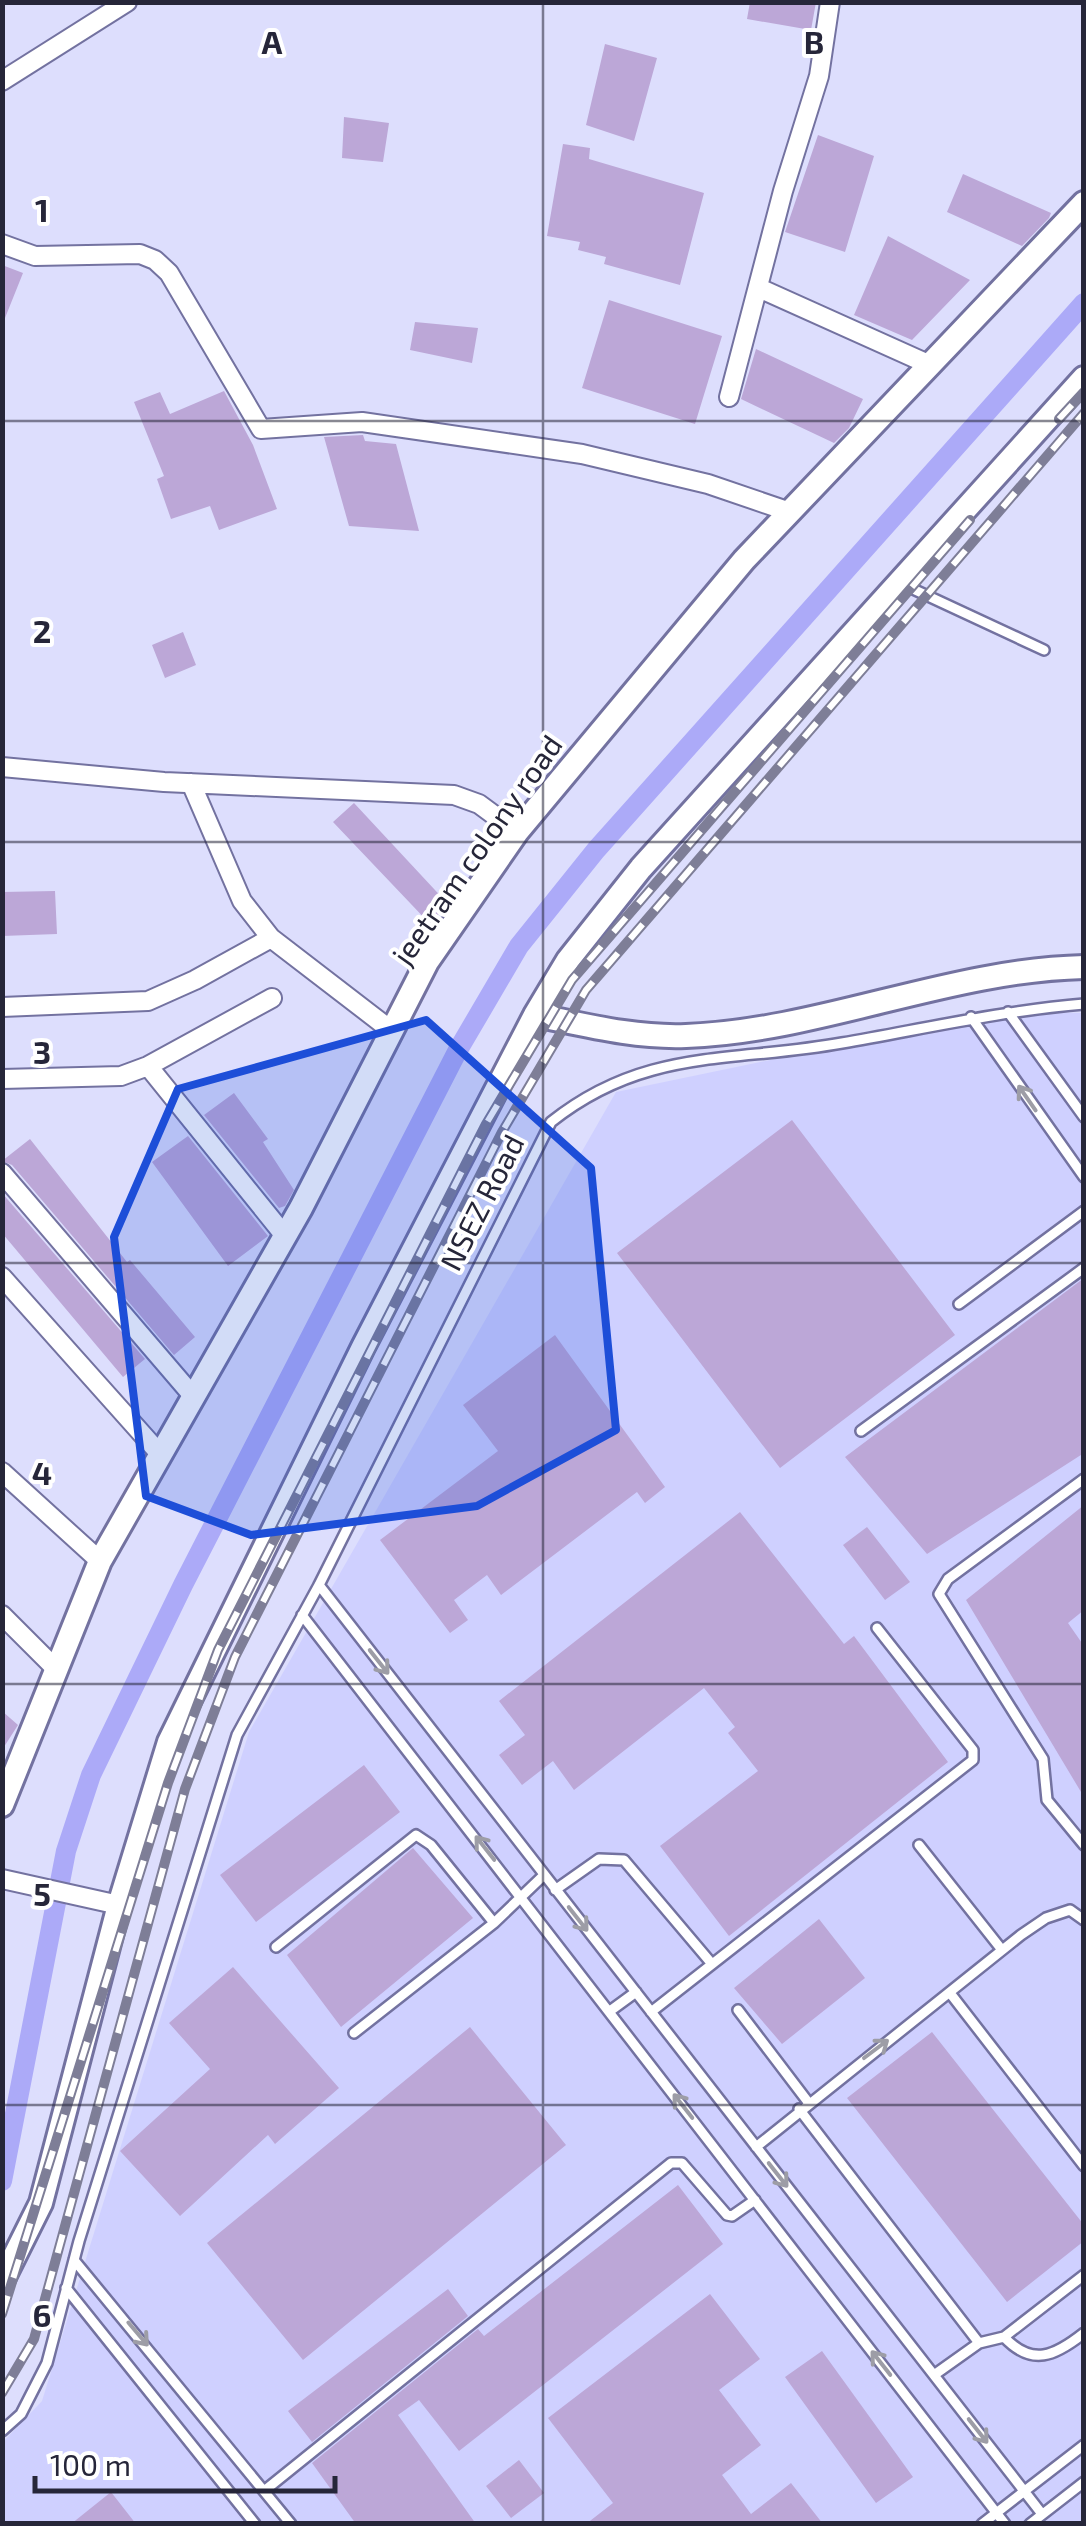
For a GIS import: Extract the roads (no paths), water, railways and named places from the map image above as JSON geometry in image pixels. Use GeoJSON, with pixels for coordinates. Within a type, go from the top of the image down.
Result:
{"type":"FeatureCollection","features":[{"type":"Feature","properties":{"kind":"street"},"geometry":{"type":"LineString","coordinates":[[2,81],[127,2]]}},
{"type":"Feature","properties":{"kind":"street"},"geometry":{"type":"LineString","coordinates":[[729,397],[819,76],[830,2]]}},
{"type":"Feature","properties":{"kind":"street","name":"jeetram colony road"},"geometry":{"type":"LineString","coordinates":[[2,1805],[100,1560],[284,1236],[427,962],[517,832],[698,613],[1084,202]]}},
{"type":"Feature","properties":{"kind":"street"},"geometry":{"type":"LineString","coordinates":[[2,244],[35,256],[140,254],[155,260],[169,273],[261,429],[362,422],[582,454],[708,484],[790,512]]}},
{"type":"Feature","properties":{"kind":"street"},"geometry":{"type":"LineString","coordinates":[[759,288],[928,364]]}},
{"type":"Feature","properties":{"kind":"street"},"geometry":{"type":"LineString","coordinates":[[2,2281],[41,2203],[111,1903],[169,1742],[363,1347],[535,1015],[568,960],[641,868],[1084,378]]}},
{"type":"Feature","properties":{"kind":"street"},"geometry":{"type":"LineString","coordinates":[[2,767],[190,784],[454,795],[479,804],[517,832]]}},
{"type":"Feature","properties":{"kind":"street"},"geometry":{"type":"LineString","coordinates":[[190,784],[242,901],[271,938],[392,1030]]}},
{"type":"Feature","properties":{"kind":"street"},"geometry":{"type":"LineString","coordinates":[[2,1007],[148,1001],[196,980],[271,938]]}},
{"type":"Feature","properties":{"kind":"street"},"geometry":{"type":"LineString","coordinates":[[535,1015],[626,1034],[736,1032],[1024,972],[1084,967]]}},
{"type":"Feature","properties":{"kind":"street"},"geometry":{"type":"LineString","coordinates":[[2,1079],[121,1076],[148,1066],[272,998]]}},
{"type":"Feature","properties":{"kind":"street"},"geometry":{"type":"LineString","coordinates":[[148,1066],[284,1236]]}},
{"type":"Feature","properties":{"kind":"street"},"geometry":{"type":"LineString","coordinates":[[2,1173],[193,1396]]}},
{"type":"Feature","properties":{"kind":"street"},"geometry":{"type":"LineString","coordinates":[[2,1278],[160,1454]]}},
{"type":"Feature","properties":{"kind":"street"},"geometry":{"type":"LineString","coordinates":[[2,1472],[100,1560]]}},
{"type":"Feature","properties":{"kind":"street"},"geometry":{"type":"LineString","coordinates":[[2,1615],[55,1668]]}},
{"type":"Feature","properties":{"kind":"street"},"geometry":{"type":"LineString","coordinates":[[5,1880],[111,1903]]}},
{"type":"Feature","properties":{"kind":"lane"},"geometry":{"type":"LineString","coordinates":[[898,582],[1044,650]]}},
{"type":"Feature","properties":{"kind":"lane","name":"NSEZ Road"},"geometry":{"type":"LineString","coordinates":[[2,2431],[40,2383],[74,2260],[237,1735],[319,1585],[551,1122],[618,1080],[654,1067],[841,1044],[971,1017],[1084,1004]]}},
{"type":"Feature","properties":{"kind":"lane"},"geometry":{"type":"LineString","coordinates":[[1008,1012],[1084,1117]]}},
{"type":"Feature","properties":{"kind":"lane"},"geometry":{"type":"LineString","coordinates":[[971,1017],[1084,1177]]}},
{"type":"Feature","properties":{"kind":"lane"},"geometry":{"type":"LineString","coordinates":[[960,1304],[1084,1211]]}},
{"type":"Feature","properties":{"kind":"lane"},"geometry":{"type":"LineString","coordinates":[[862,1432],[1084,1268]]}},
{"type":"Feature","properties":{"kind":"lane"},"geometry":{"type":"LineString","coordinates":[[1084,1479],[948,1578],[938,1594],[1043,1759],[1047,1800],[1084,1844]]}},
{"type":"Feature","properties":{"kind":"lane"},"geometry":{"type":"LineString","coordinates":[[319,1585],[1042,2514]]}},
{"type":"Feature","properties":{"kind":"lane"},"geometry":{"type":"LineString","coordinates":[[302,1615],[1005,2524]]}},
{"type":"Feature","properties":{"kind":"lane"},"geometry":{"type":"LineString","coordinates":[[650,2012],[973,1760],[974,1750],[877,1628]]}},
{"type":"Feature","properties":{"kind":"lane"},"geometry":{"type":"LineString","coordinates":[[276,1946],[416,1834],[431,1845],[494,1922]]}},
{"type":"Feature","properties":{"kind":"lane"},"geometry":{"type":"LineString","coordinates":[[920,1845],[1002,1950]]}},
{"type":"Feature","properties":{"kind":"lane"},"geometry":{"type":"LineString","coordinates":[[556,1890],[599,1859],[624,1860],[712,1964]]}},
{"type":"Feature","properties":{"kind":"lane"},"geometry":{"type":"LineString","coordinates":[[354,2033],[494,1922],[544,1875]]}},
{"type":"Feature","properties":{"kind":"lane"},"geometry":{"type":"LineString","coordinates":[[756,2147],[799,2109],[1046,1918],[1070,1910],[1084,1920]]}},
{"type":"Feature","properties":{"kind":"lane"},"geometry":{"type":"LineString","coordinates":[[610,2012],[636,1992]]}},
{"type":"Feature","properties":{"kind":"lane"},"geometry":{"type":"LineString","coordinates":[[950,1993],[1084,2166]]}},
{"type":"Feature","properties":{"kind":"lane"},"geometry":{"type":"LineString","coordinates":[[738,2010],[808,2102]]}},
{"type":"Feature","properties":{"kind":"lane"},"geometry":{"type":"LineString","coordinates":[[799,2109],[979,2343]]}},
{"type":"Feature","properties":{"kind":"lane"},"geometry":{"type":"LineString","coordinates":[[264,2490],[671,2163],[682,2162],[727,2215],[732,2216],[755,2200]]}},
{"type":"Feature","properties":{"kind":"lane"},"geometry":{"type":"LineString","coordinates":[[74,2260],[291,2524]]}},
{"type":"Feature","properties":{"kind":"lane"},"geometry":{"type":"LineString","coordinates":[[934,2375],[979,2343],[1004,2337],[1084,2275]]}},
{"type":"Feature","properties":{"kind":"lane"},"geometry":{"type":"LineString","coordinates":[[66,2288],[255,2524]]}},
{"type":"Feature","properties":{"kind":"lane"},"geometry":{"type":"LineString","coordinates":[[1004,2337],[1028,2357],[1044,2357],[1060,2352],[1084,2333]]}},
{"type":"Feature","properties":{"kind":"lane"},"geometry":{"type":"LineString","coordinates":[[982,2524],[1084,2445]]}},
{"type":"Feature","properties":{"kind":"lane"},"geometry":{"type":"LineString","coordinates":[[1030,2524],[1084,2482]]}},
{"type":"Feature","properties":{"kind":"waterway"},"geometry":{"type":"LineString","coordinates":[[2,2181],[66,1851],[91,1775],[183,1585],[458,1050],[519,946],[596,850],[1084,303]]}},
{"type":"Feature","properties":{"kind":"railway"},"geometry":{"type":"LineString","coordinates":[[1059,419],[1084,392]]}},
{"type":"Feature","properties":{"kind":"railway"},"geometry":{"type":"LineString","coordinates":[[2,2393],[34,2339],[185,1789],[235,1657],[502,1132],[586,990],[1084,413]]}},
{"type":"Feature","properties":{"kind":"railway"},"geometry":{"type":"LineString","coordinates":[[2,2314],[168,1783],[218,1650],[486,1124],[572,980],[970,520]]}}]}
